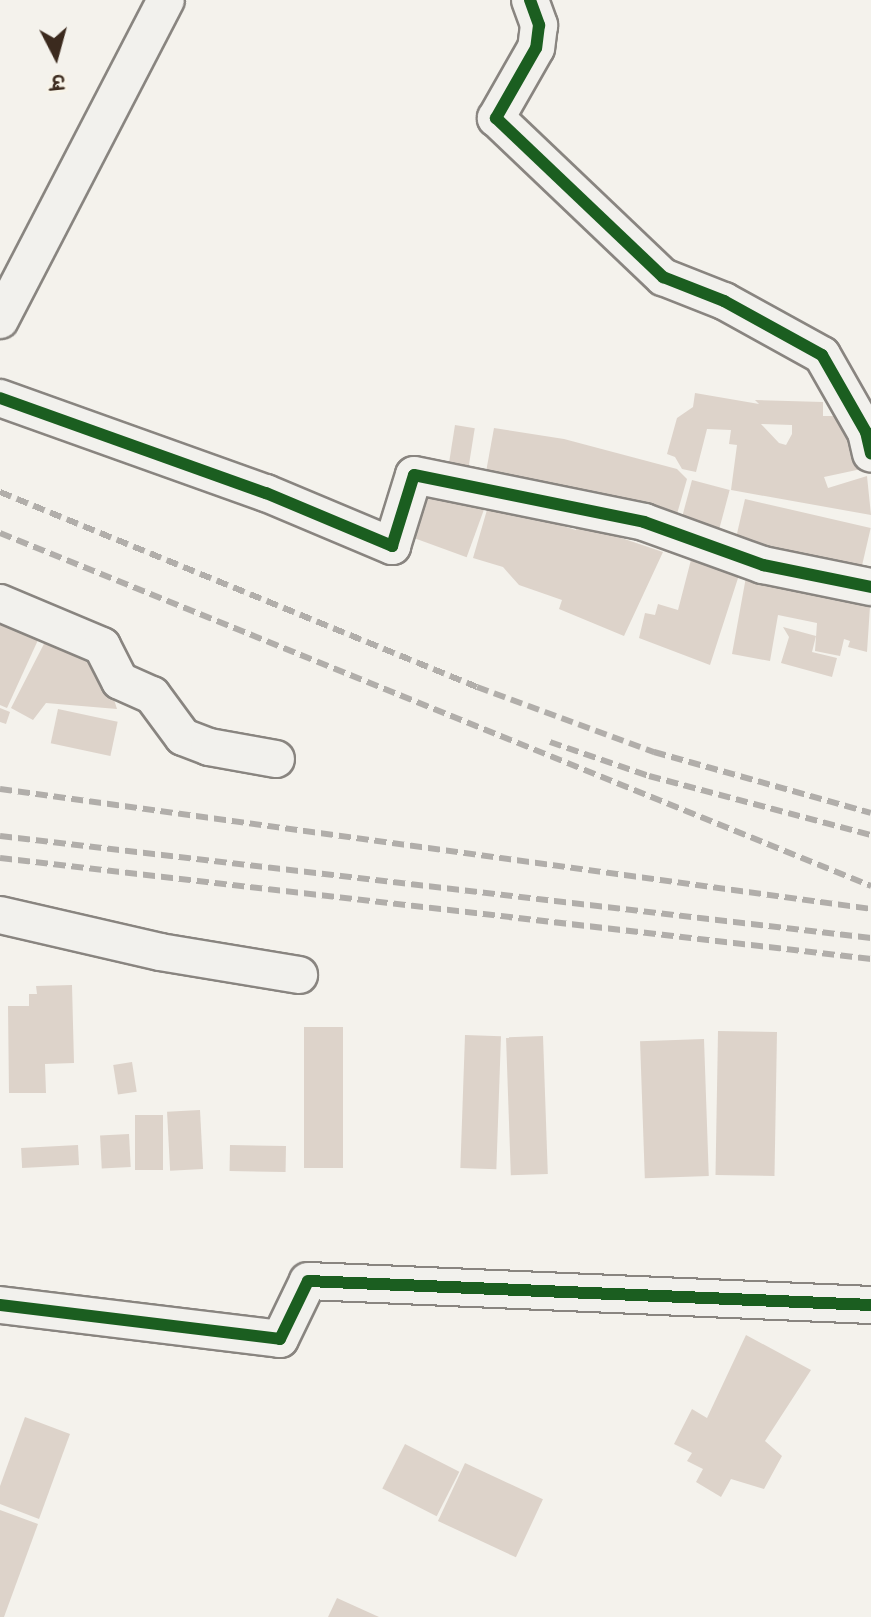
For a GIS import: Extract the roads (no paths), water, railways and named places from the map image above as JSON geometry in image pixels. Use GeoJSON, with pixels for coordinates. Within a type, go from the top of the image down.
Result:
{"type":"FeatureCollection","features":[{"type":"Feature","properties":{"kind":"street"},"geometry":{"type":"LineString","coordinates":[[0,320],[166,0]]}},
{"type":"Feature","properties":{"kind":"street"},"geometry":{"type":"LineString","coordinates":[[530,0],[539,25],[536,48],[496,118],[663,277],[724,301],[822,355],[866,432],[871,453]]}},
{"type":"Feature","properties":{"kind":"street"},"geometry":{"type":"LineString","coordinates":[[0,398],[266,493],[392,546],[414,475],[644,522],[763,565],[871,587]]}},
{"type":"Feature","properties":{"kind":"street"},"geometry":{"type":"LineString","coordinates":[[0,603],[102,646],[120,681],[152,695],[183,737],[209,747],[276,759]]}},
{"type":"Feature","properties":{"kind":"street"},"geometry":{"type":"LineString","coordinates":[[0,915],[160,952],[299,975]]}},
{"type":"Feature","properties":{"kind":"street"},"geometry":{"type":"LineString","coordinates":[[0,1305],[280,1339],[308,1281],[871,1305]]}},
{"type":"Feature","properties":{"kind":"railway"},"geometry":{"type":"LineString","coordinates":[[0,492],[477,687],[654,752],[871,813]]}},
{"type":"Feature","properties":{"kind":"railway"},"geometry":{"type":"LineString","coordinates":[[0,533],[871,886]]}},
{"type":"Feature","properties":{"kind":"railway"},"geometry":{"type":"LineString","coordinates":[[550,742],[649,776],[871,835]]}},
{"type":"Feature","properties":{"kind":"railway"},"geometry":{"type":"LineString","coordinates":[[0,789],[871,909]]}},
{"type":"Feature","properties":{"kind":"railway"},"geometry":{"type":"LineString","coordinates":[[0,836],[871,938]]}},
{"type":"Feature","properties":{"kind":"railway"},"geometry":{"type":"LineString","coordinates":[[0,858],[871,959]]}}]}
